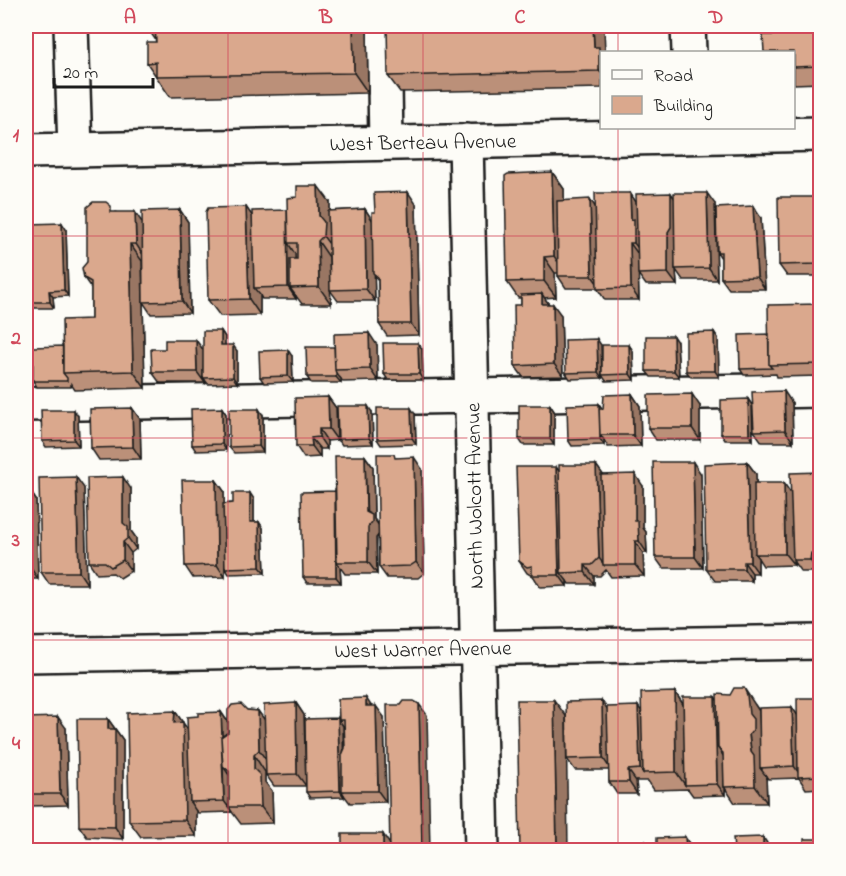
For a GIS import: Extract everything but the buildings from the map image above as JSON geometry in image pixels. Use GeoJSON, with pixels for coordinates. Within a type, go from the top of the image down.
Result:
{"type":"FeatureCollection","features":[{"type":"Feature","properties":{"kind":"street"},"geometry":{"type":"LineString","coordinates":[[71,26],[75,150]]}},
{"type":"Feature","properties":{"kind":"street"},"geometry":{"type":"LineString","coordinates":[[384,26],[386,143]]}},
{"type":"Feature","properties":{"kind":"street"},"geometry":{"type":"LineString","coordinates":[[688,26],[689,51]]}},
{"type":"Feature","properties":{"kind":"street","name":"West Berteau Avenue"},"geometry":{"type":"LineString","coordinates":[[26,151],[466,141],[691,132],[820,134]]}},
{"type":"Feature","properties":{"kind":"street","name":"North Wolcott Avenue"},"geometry":{"type":"LineString","coordinates":[[466,141],[482,850]]}},
{"type":"Feature","properties":{"kind":"street"},"geometry":{"type":"LineString","coordinates":[[26,404],[820,390]]}},
{"type":"Feature","properties":{"kind":"street","name":"West Warner Avenue"},"geometry":{"type":"LineString","coordinates":[[26,655],[820,642]]}}]}
